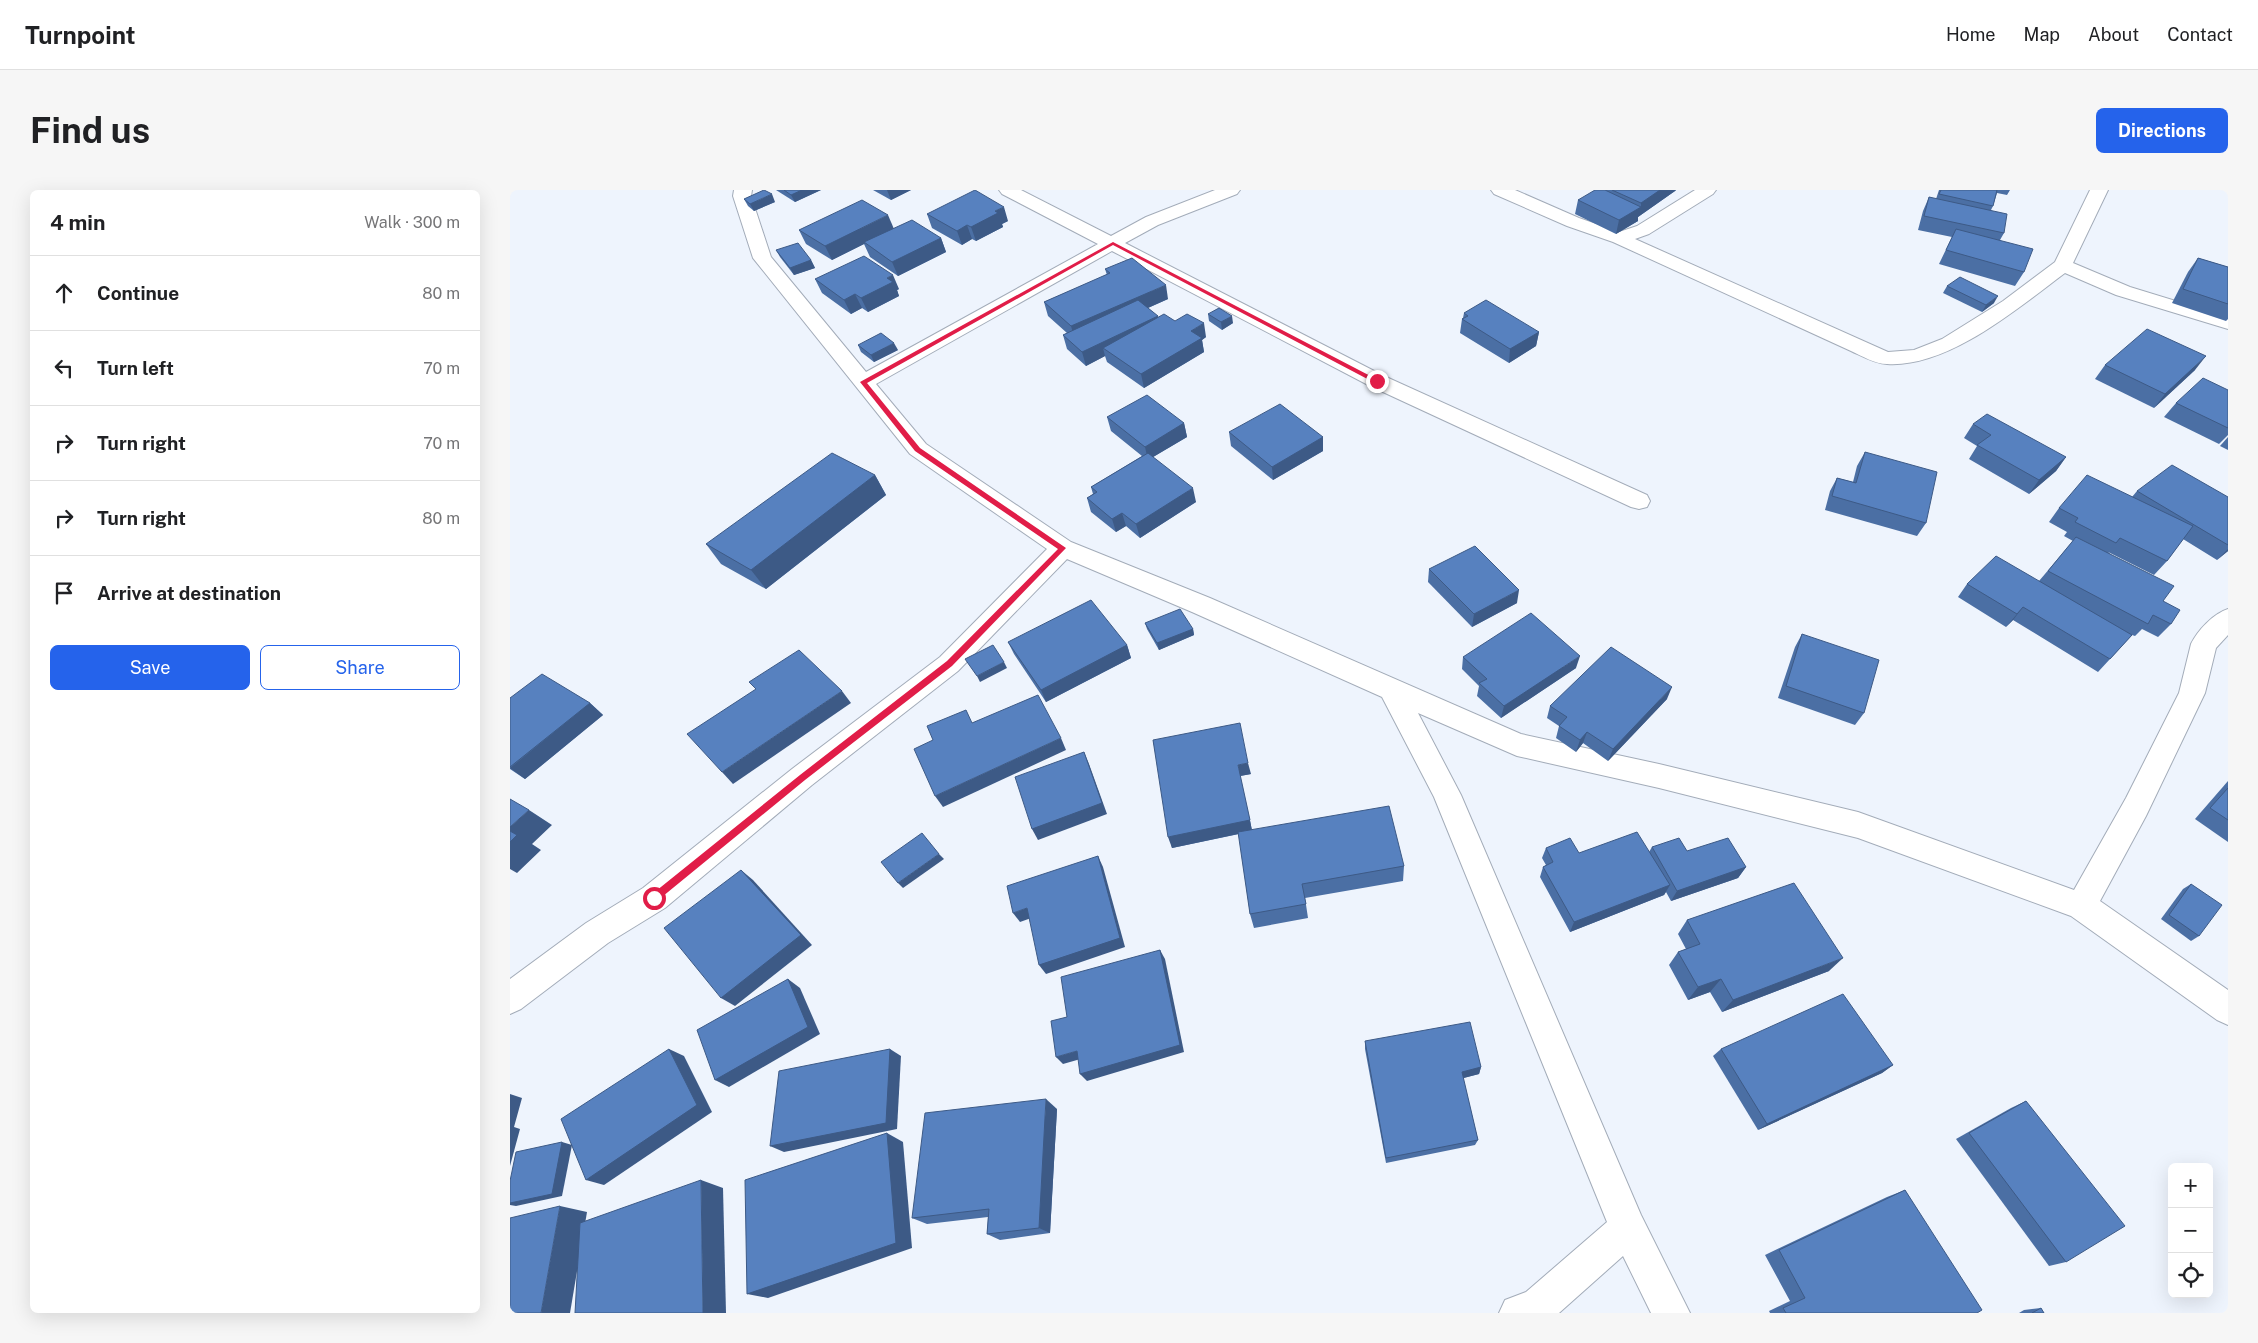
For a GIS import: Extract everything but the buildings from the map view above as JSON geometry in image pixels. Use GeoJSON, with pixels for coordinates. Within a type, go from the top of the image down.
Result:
{"type":"FeatureCollection","features":[{"type":"Feature","properties":{"kind":"street"},"geometry":{"type":"LineString","coordinates":[[743,190],[742,196],[762,258],[918,449],[1063,548],[1201,605],[1518,744],[1659,776],[1858,825],[2081,906],[2228,1009]]}},
{"type":"Feature","properties":{"kind":"street"},"geometry":{"type":"LineString","coordinates":[[1008,190],[1377,381],[1639,501]]}},
{"type":"Feature","properties":{"kind":"street"},"geometry":{"type":"LineString","coordinates":[[863,382],[1152,221],[1230,190]]}},
{"type":"Feature","properties":{"kind":"street"},"geometry":{"type":"LineString","coordinates":[[1500,190],[1573,222],[1619,238],[1886,358],[1917,356],[1949,343],[2010,305],[2063,265],[2100,190]]}},
{"type":"Feature","properties":{"kind":"street"},"geometry":{"type":"LineString","coordinates":[[1619,238],[1643,230],[1707,190]]}},
{"type":"Feature","properties":{"kind":"street"},"geometry":{"type":"LineString","coordinates":[[2063,265],[2123,291],[2228,323]]}},
{"type":"Feature","properties":{"kind":"street"},"geometry":{"type":"LineString","coordinates":[[510,998],[597,933],[654,898],[802,778],[949,664],[1063,548]]}},
{"type":"Feature","properties":{"kind":"street"},"geometry":{"type":"LineString","coordinates":[[2081,906],[2136,807],[2192,693],[2204,644],[2228,619]]}},
{"type":"Feature","properties":{"kind":"street"},"geometry":{"type":"LineString","coordinates":[[1392,690],[1447,795],[1515,963],[1628,1228],[1671,1313]]}},
{"type":"Feature","properties":{"kind":"street"},"geometry":{"type":"LineString","coordinates":[[1518,1313],[1537,1306],[1628,1228]]}},
{"type":"Feature","properties":{"kind":"route"},"geometry":{"type":"LineString","coordinates":[[654,898],[802,778],[949,664],[1063,548],[918,449],[863,382],[1113,243],[1377,381]]}}]}
